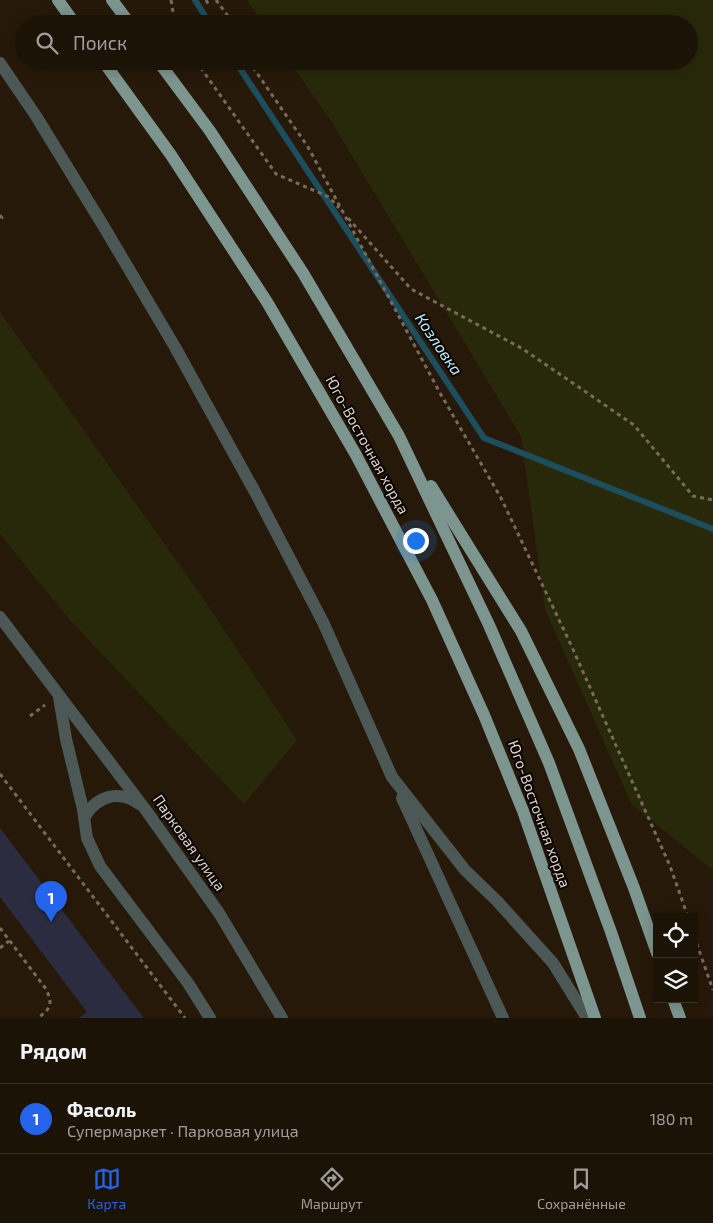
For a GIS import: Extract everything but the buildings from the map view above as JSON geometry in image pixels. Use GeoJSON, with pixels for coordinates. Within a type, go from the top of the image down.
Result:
{"type":"FeatureCollection","features":[{"type":"Feature","properties":{"kind":"main road"},"geometry":{"type":"LineString","coordinates":[[58,0],[69,15]]}},
{"type":"Feature","properties":{"kind":"main road"},"geometry":{"type":"LineString","coordinates":[[112,0],[123,15]]}},
{"type":"Feature","properties":{"kind":"main road","name":"Юго-Восточная хорда"},"geometry":{"type":"LineString","coordinates":[[110,70],[171,155],[267,302],[356,455],[432,600],[484,715],[523,811],[595,1018]]}},
{"type":"Feature","properties":{"kind":"main road","name":"Юго-Восточная хорда"},"geometry":{"type":"LineString","coordinates":[[165,70],[210,131],[303,273],[399,436],[489,625],[549,763],[612,932],[640,1018]]}},
{"type":"Feature","properties":{"kind":"main road"},"geometry":{"type":"LineString","coordinates":[[399,436],[521,631],[579,749],[634,888],[653,942]]}},
{"type":"Feature","properties":{"kind":"main road"},"geometry":{"type":"LineString","coordinates":[[674,1003],[680,1018]]}},
{"type":"Feature","properties":{"kind":"street"},"geometry":{"type":"LineString","coordinates":[[0,63],[36,116],[175,347],[255,492],[323,622],[392,778],[503,1018]]}},
{"type":"Feature","properties":{"kind":"street","name":"Парковая улица"},"geometry":{"type":"LineString","coordinates":[[0,617],[145,809],[218,914],[282,1018]]}},
{"type":"Feature","properties":{"kind":"street","name":"Парковая улица"},"geometry":{"type":"LineString","coordinates":[[59,695],[66,739],[87,838],[100,866],[188,983],[210,1018]]}},
{"type":"Feature","properties":{"kind":"street"},"geometry":{"type":"LineString","coordinates":[[392,778],[465,870],[497,901],[553,962],[587,1018]]}},
{"type":"Feature","properties":{"kind":"street"},"geometry":{"type":"LineString","coordinates":[[84,818],[89,808],[97,802],[108,797],[121,795],[131,798],[145,809]]}},
{"type":"Feature","properties":{"kind":"path"},"geometry":{"type":"LineString","coordinates":[[172,0],[173,15]]}},
{"type":"Feature","properties":{"kind":"path"},"geometry":{"type":"LineString","coordinates":[[206,0],[210,7]]}},
{"type":"Feature","properties":{"kind":"path"},"geometry":{"type":"LineString","coordinates":[[216,0],[227,15]]}},
{"type":"Feature","properties":{"kind":"path"},"geometry":{"type":"LineString","coordinates":[[202,70],[276,174],[329,197],[411,289],[523,349],[634,425],[693,496],[713,500]]}},
{"type":"Feature","properties":{"kind":"path"},"geometry":{"type":"LineString","coordinates":[[255,70],[308,147],[440,393],[501,498],[670,866],[687,913]]}},
{"type":"Feature","properties":{"kind":"path"},"geometry":{"type":"LineString","coordinates":[[0,215],[2,218],[0,219]]}},
{"type":"Feature","properties":{"kind":"path"},"geometry":{"type":"LineString","coordinates":[[0,774],[185,1018]]}},
{"type":"Feature","properties":{"kind":"path"},"geometry":{"type":"LineString","coordinates":[[0,928],[46,989],[51,999],[50,1007],[38,1018]]}},
{"type":"Feature","properties":{"kind":"path"},"geometry":{"type":"LineString","coordinates":[[0,948],[10,941]]}},
{"type":"Feature","properties":{"kind":"path"},"geometry":{"type":"LineString","coordinates":[[698,947],[713,990]]}},
{"type":"Feature","properties":{"kind":"green space"},"geometry":{"type":"Polygon","coordinates":[[[247,0],[713,0],[713,870],[632,805],[545,609],[521,436],[331,121],[295,70],[698,70],[698,15],[257,15],[247,0]]]}},
{"type":"Feature","properties":{"kind":"green space"},"geometry":{"type":"Polygon","coordinates":[[[0,312],[207,604],[297,740],[244,804],[68,618],[0,534],[0,312]]]}},
{"type":"Feature","properties":{"kind":"waterway","name":"Козловка"},"geometry":{"type":"LineString","coordinates":[[195,0],[204,15]]}},
{"type":"Feature","properties":{"kind":"waterway","name":"Козловка"},"geometry":{"type":"LineString","coordinates":[[241,70],[484,438],[713,529]]}},
{"type":"Feature","properties":{"kind":"place","name":"Фасоль"},"geometry":{"type":"Point","coordinates":[51,922]}}]}
